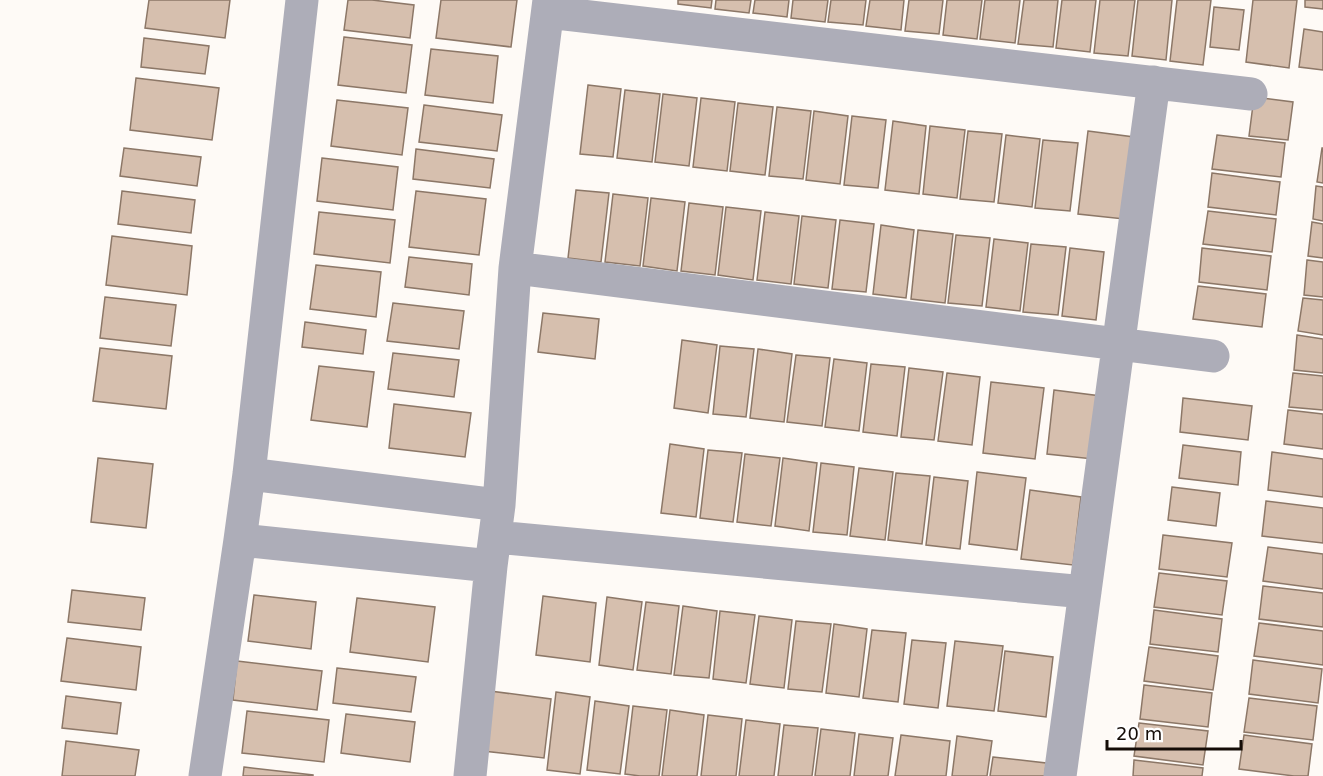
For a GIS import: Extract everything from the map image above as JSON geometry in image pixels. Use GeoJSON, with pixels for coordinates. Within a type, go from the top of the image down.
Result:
{"type":"FeatureCollection","features":[{"type":"Feature","properties":{"kind":"street"},"geometry":{"type":"LineString","coordinates":[[205,776],[249,474],[302,0]]}},
{"type":"Feature","properties":{"kind":"street"},"geometry":{"type":"LineString","coordinates":[[470,776],[495,536],[515,268],[548,6],[1251,94]]}},
{"type":"Feature","properties":{"kind":"street"},"geometry":{"type":"LineString","coordinates":[[1060,776],[1154,82]]}},
{"type":"Feature","properties":{"kind":"street"},"geometry":{"type":"LineString","coordinates":[[515,268],[1213,356]]}},
{"type":"Feature","properties":{"kind":"street"},"geometry":{"type":"LineString","coordinates":[[249,474],[495,536]]}},
{"type":"Feature","properties":{"kind":"street"},"geometry":{"type":"LineString","coordinates":[[240,540],[495,536],[1085,592]]}},
{"type":"Feature","properties":{"kind":"building"},"geometry":{"type":"Polygon","coordinates":[[[149,0],[230,0],[225,38],[145,28],[149,0]]]}},
{"type":"Feature","properties":{"kind":"building"},"geometry":{"type":"Polygon","coordinates":[[[348,0],[372,0],[414,5],[410,38],[344,30],[348,0]]]}},
{"type":"Feature","properties":{"kind":"building"},"geometry":{"type":"Polygon","coordinates":[[[441,0],[517,0],[511,47],[436,38],[441,0]]]}},
{"type":"Feature","properties":{"kind":"building"},"geometry":{"type":"Polygon","coordinates":[[[678,0],[712,0],[711,8],[678,4],[678,0]]]}},
{"type":"Feature","properties":{"kind":"building"},"geometry":{"type":"Polygon","coordinates":[[[716,0],[751,0],[749,13],[715,9],[716,0]]]}},
{"type":"Feature","properties":{"kind":"building"},"geometry":{"type":"Polygon","coordinates":[[[755,0],[789,0],[787,17],[753,13],[755,0]]]}},
{"type":"Feature","properties":{"kind":"building"},"geometry":{"type":"Polygon","coordinates":[[[793,0],[828,0],[825,22],[791,18],[793,0]]]}},
{"type":"Feature","properties":{"kind":"building"},"geometry":{"type":"Polygon","coordinates":[[[831,0],[866,0],[863,25],[828,22],[831,0]]]}},
{"type":"Feature","properties":{"kind":"building"},"geometry":{"type":"Polygon","coordinates":[[[870,0],[904,0],[901,30],[866,26],[870,0]]]}},
{"type":"Feature","properties":{"kind":"building"},"geometry":{"type":"Polygon","coordinates":[[[909,0],[943,0],[939,34],[905,31],[909,0]]]}},
{"type":"Feature","properties":{"kind":"building"},"geometry":{"type":"Polygon","coordinates":[[[947,0],[982,0],[977,39],[943,35],[947,0]]]}},
{"type":"Feature","properties":{"kind":"building"},"geometry":{"type":"Polygon","coordinates":[[[985,0],[1020,0],[1015,43],[980,39],[985,0]]]}},
{"type":"Feature","properties":{"kind":"building"},"geometry":{"type":"Polygon","coordinates":[[[1024,0],[1058,0],[1053,47],[1018,44],[1024,0]]]}},
{"type":"Feature","properties":{"kind":"building"},"geometry":{"type":"Polygon","coordinates":[[[1062,0],[1096,0],[1090,52],[1056,48],[1062,0]]]}},
{"type":"Feature","properties":{"kind":"building"},"geometry":{"type":"Polygon","coordinates":[[[1100,0],[1135,0],[1128,56],[1094,53],[1100,0]]]}},
{"type":"Feature","properties":{"kind":"building"},"geometry":{"type":"Polygon","coordinates":[[[1138,0],[1172,0],[1166,60],[1132,56],[1138,0]]]}},
{"type":"Feature","properties":{"kind":"building"},"geometry":{"type":"Polygon","coordinates":[[[1177,0],[1211,0],[1203,65],[1170,61],[1177,0]]]}},
{"type":"Feature","properties":{"kind":"building"},"geometry":{"type":"Polygon","coordinates":[[[1253,0],[1297,0],[1289,68],[1246,62],[1253,0]]]}},
{"type":"Feature","properties":{"kind":"building"},"geometry":{"type":"Polygon","coordinates":[[[1305,0],[1323,0],[1323,9],[1305,7],[1305,0]]]}},
{"type":"Feature","properties":{"kind":"building"},"geometry":{"type":"Polygon","coordinates":[[[1214,7],[1244,10],[1239,50],[1210,47],[1214,7]]]}},
{"type":"Feature","properties":{"kind":"building"},"geometry":{"type":"Polygon","coordinates":[[[1304,29],[1323,32],[1323,70],[1299,67],[1304,29]]]}},
{"type":"Feature","properties":{"kind":"building"},"geometry":{"type":"Polygon","coordinates":[[[344,37],[412,45],[406,93],[338,85],[344,37]]]}},
{"type":"Feature","properties":{"kind":"building"},"geometry":{"type":"Polygon","coordinates":[[[144,38],[209,46],[205,74],[141,67],[144,38]]]}},
{"type":"Feature","properties":{"kind":"building"},"geometry":{"type":"Polygon","coordinates":[[[431,49],[498,56],[493,103],[425,95],[431,49]]]}},
{"type":"Feature","properties":{"kind":"building"},"geometry":{"type":"Polygon","coordinates":[[[136,78],[219,88],[212,140],[130,130],[136,78]]]}},
{"type":"Feature","properties":{"kind":"building"},"geometry":{"type":"Polygon","coordinates":[[[588,85],[621,89],[613,157],[580,154],[588,85]]]}},
{"type":"Feature","properties":{"kind":"building"},"geometry":{"type":"Polygon","coordinates":[[[625,90],[660,94],[652,162],[617,158],[625,90]]]}},
{"type":"Feature","properties":{"kind":"building"},"geometry":{"type":"Polygon","coordinates":[[[663,94],[697,98],[689,166],[655,162],[663,94]]]}},
{"type":"Feature","properties":{"kind":"building"},"geometry":{"type":"Polygon","coordinates":[[[1254,97],[1293,102],[1288,140],[1249,136],[1254,97]]]}},
{"type":"Feature","properties":{"kind":"building"},"geometry":{"type":"Polygon","coordinates":[[[701,98],[735,102],[727,171],[693,167],[701,98]]]}},
{"type":"Feature","properties":{"kind":"building"},"geometry":{"type":"Polygon","coordinates":[[[337,100],[408,108],[402,155],[331,146],[337,100]]]}},
{"type":"Feature","properties":{"kind":"building"},"geometry":{"type":"Polygon","coordinates":[[[738,103],[773,107],[765,175],[730,171],[738,103]]]}},
{"type":"Feature","properties":{"kind":"building"},"geometry":{"type":"Polygon","coordinates":[[[424,105],[502,115],[497,151],[419,142],[424,105]]]}},
{"type":"Feature","properties":{"kind":"building"},"geometry":{"type":"Polygon","coordinates":[[[777,107],[811,111],[803,179],[769,176],[777,107]]]}},
{"type":"Feature","properties":{"kind":"building"},"geometry":{"type":"Polygon","coordinates":[[[814,111],[848,116],[840,184],[806,180],[814,111]]]}},
{"type":"Feature","properties":{"kind":"building"},"geometry":{"type":"Polygon","coordinates":[[[852,116],[886,120],[878,188],[844,185],[852,116]]]}},
{"type":"Feature","properties":{"kind":"building"},"geometry":{"type":"Polygon","coordinates":[[[893,121],[926,126],[919,194],[885,190],[893,121]]]}},
{"type":"Feature","properties":{"kind":"building"},"geometry":{"type":"Polygon","coordinates":[[[930,126],[965,130],[957,198],[923,194],[930,126]]]}},
{"type":"Feature","properties":{"kind":"building"},"geometry":{"type":"Polygon","coordinates":[[[968,131],[1002,134],[994,202],[960,199],[968,131]]]}},
{"type":"Feature","properties":{"kind":"building"},"geometry":{"type":"Polygon","coordinates":[[[1088,131],[1134,137],[1124,219],[1078,214],[1088,131]]]}},
{"type":"Feature","properties":{"kind":"building"},"geometry":{"type":"Polygon","coordinates":[[[1006,135],[1040,139],[1032,207],[998,203],[1006,135]]]}},
{"type":"Feature","properties":{"kind":"building"},"geometry":{"type":"Polygon","coordinates":[[[1217,135],[1285,143],[1281,177],[1212,169],[1217,135]]]}},
{"type":"Feature","properties":{"kind":"building"},"geometry":{"type":"Polygon","coordinates":[[[1043,140],[1078,143],[1070,211],[1035,208],[1043,140]]]}},
{"type":"Feature","properties":{"kind":"building"},"geometry":{"type":"Polygon","coordinates":[[[124,148],[201,157],[197,186],[120,176],[124,148]]]}},
{"type":"Feature","properties":{"kind":"building"},"geometry":{"type":"Polygon","coordinates":[[[1323,148],[1323,183],[1317,182],[1323,148]]]}},
{"type":"Feature","properties":{"kind":"building"},"geometry":{"type":"Polygon","coordinates":[[[416,149],[494,159],[490,188],[413,179],[416,149]]]}},
{"type":"Feature","properties":{"kind":"building"},"geometry":{"type":"Polygon","coordinates":[[[322,158],[398,167],[393,210],[317,201],[322,158]]]}},
{"type":"Feature","properties":{"kind":"building"},"geometry":{"type":"Polygon","coordinates":[[[1212,173],[1280,182],[1276,215],[1208,207],[1212,173]]]}},
{"type":"Feature","properties":{"kind":"building"},"geometry":{"type":"Polygon","coordinates":[[[1316,186],[1323,187],[1323,221],[1313,219],[1316,186]]]}},
{"type":"Feature","properties":{"kind":"building"},"geometry":{"type":"Polygon","coordinates":[[[576,190],[609,193],[601,262],[568,258],[576,190]]]}},
{"type":"Feature","properties":{"kind":"building"},"geometry":{"type":"Polygon","coordinates":[[[122,191],[195,200],[191,233],[118,224],[122,191]]]}},
{"type":"Feature","properties":{"kind":"building"},"geometry":{"type":"Polygon","coordinates":[[[416,191],[486,199],[479,255],[409,247],[416,191]]]}},
{"type":"Feature","properties":{"kind":"building"},"geometry":{"type":"Polygon","coordinates":[[[613,194],[648,198],[640,266],[605,262],[613,194]]]}},
{"type":"Feature","properties":{"kind":"building"},"geometry":{"type":"Polygon","coordinates":[[[651,198],[685,202],[677,271],[643,266],[651,198]]]}},
{"type":"Feature","properties":{"kind":"building"},"geometry":{"type":"Polygon","coordinates":[[[689,203],[723,207],[715,275],[681,271],[689,203]]]}},
{"type":"Feature","properties":{"kind":"building"},"geometry":{"type":"Polygon","coordinates":[[[726,207],[761,211],[753,280],[718,275],[726,207]]]}},
{"type":"Feature","properties":{"kind":"building"},"geometry":{"type":"Polygon","coordinates":[[[1208,211],[1276,219],[1272,252],[1203,244],[1208,211]]]}},
{"type":"Feature","properties":{"kind":"building"},"geometry":{"type":"Polygon","coordinates":[[[319,212],[395,220],[390,263],[314,254],[319,212]]]}},
{"type":"Feature","properties":{"kind":"building"},"geometry":{"type":"Polygon","coordinates":[[[765,212],[799,216],[791,284],[757,280],[765,212]]]}},
{"type":"Feature","properties":{"kind":"building"},"geometry":{"type":"Polygon","coordinates":[[[802,216],[836,220],[828,288],[794,284],[802,216]]]}},
{"type":"Feature","properties":{"kind":"building"},"geometry":{"type":"Polygon","coordinates":[[[840,220],[874,224],[866,292],[832,289],[840,220]]]}},
{"type":"Feature","properties":{"kind":"building"},"geometry":{"type":"Polygon","coordinates":[[[1312,222],[1323,224],[1323,258],[1308,256],[1312,222]]]}},
{"type":"Feature","properties":{"kind":"building"},"geometry":{"type":"Polygon","coordinates":[[[881,225],[914,230],[906,298],[873,294],[881,225]]]}},
{"type":"Feature","properties":{"kind":"building"},"geometry":{"type":"Polygon","coordinates":[[[918,230],[953,234],[945,303],[911,299],[918,230]]]}},
{"type":"Feature","properties":{"kind":"building"},"geometry":{"type":"Polygon","coordinates":[[[956,235],[990,238],[982,306],[948,303],[956,235]]]}},
{"type":"Feature","properties":{"kind":"building"},"geometry":{"type":"Polygon","coordinates":[[[112,236],[192,246],[187,295],[106,285],[112,236]]]}},
{"type":"Feature","properties":{"kind":"building"},"geometry":{"type":"Polygon","coordinates":[[[994,239],[1028,243],[1020,311],[986,307],[994,239]]]}},
{"type":"Feature","properties":{"kind":"building"},"geometry":{"type":"Polygon","coordinates":[[[1031,244],[1066,247],[1058,315],[1023,312],[1031,244]]]}},
{"type":"Feature","properties":{"kind":"building"},"geometry":{"type":"Polygon","coordinates":[[[1070,248],[1104,252],[1096,320],[1062,316],[1070,248]]]}},
{"type":"Feature","properties":{"kind":"building"},"geometry":{"type":"Polygon","coordinates":[[[1202,248],[1271,256],[1267,290],[1199,282],[1202,248]]]}},
{"type":"Feature","properties":{"kind":"building"},"geometry":{"type":"Polygon","coordinates":[[[409,257],[472,264],[469,295],[405,287],[409,257]]]}},
{"type":"Feature","properties":{"kind":"building"},"geometry":{"type":"Polygon","coordinates":[[[1307,260],[1323,262],[1323,297],[1304,295],[1307,260]]]}},
{"type":"Feature","properties":{"kind":"building"},"geometry":{"type":"Polygon","coordinates":[[[316,265],[381,272],[376,317],[310,309],[316,265]]]}},
{"type":"Feature","properties":{"kind":"building"},"geometry":{"type":"Polygon","coordinates":[[[1198,286],[1266,294],[1262,327],[1193,319],[1198,286]]]}},
{"type":"Feature","properties":{"kind":"building"},"geometry":{"type":"Polygon","coordinates":[[[105,297],[176,305],[171,346],[100,338],[105,297]]]}},
{"type":"Feature","properties":{"kind":"building"},"geometry":{"type":"Polygon","coordinates":[[[1303,298],[1323,300],[1323,335],[1298,331],[1303,298]]]}},
{"type":"Feature","properties":{"kind":"building"},"geometry":{"type":"Polygon","coordinates":[[[393,303],[464,311],[459,349],[387,341],[393,303]]]}},
{"type":"Feature","properties":{"kind":"building"},"geometry":{"type":"Polygon","coordinates":[[[543,313],[599,319],[595,359],[538,352],[543,313]]]}},
{"type":"Feature","properties":{"kind":"building"},"geometry":{"type":"Polygon","coordinates":[[[305,322],[366,330],[363,354],[302,347],[305,322]]]}},
{"type":"Feature","properties":{"kind":"building"},"geometry":{"type":"Polygon","coordinates":[[[1297,335],[1323,339],[1323,373],[1294,370],[1297,335]]]}},
{"type":"Feature","properties":{"kind":"building"},"geometry":{"type":"Polygon","coordinates":[[[682,340],[717,345],[708,413],[674,408],[682,340]]]}},
{"type":"Feature","properties":{"kind":"building"},"geometry":{"type":"Polygon","coordinates":[[[720,346],[754,349],[746,417],[713,414],[720,346]]]}},
{"type":"Feature","properties":{"kind":"building"},"geometry":{"type":"Polygon","coordinates":[[[100,348],[172,356],[166,409],[93,401],[100,348]]]}},
{"type":"Feature","properties":{"kind":"building"},"geometry":{"type":"Polygon","coordinates":[[[758,349],[792,354],[784,422],[750,418],[758,349]]]}},
{"type":"Feature","properties":{"kind":"building"},"geometry":{"type":"Polygon","coordinates":[[[393,353],[459,360],[454,397],[388,389],[393,353]]]}},
{"type":"Feature","properties":{"kind":"building"},"geometry":{"type":"Polygon","coordinates":[[[796,355],[830,358],[822,426],[787,422],[796,355]]]}},
{"type":"Feature","properties":{"kind":"building"},"geometry":{"type":"Polygon","coordinates":[[[834,359],[867,363],[859,431],[825,427],[834,359]]]}},
{"type":"Feature","properties":{"kind":"building"},"geometry":{"type":"Polygon","coordinates":[[[871,364],[905,367],[897,436],[863,432],[871,364]]]}},
{"type":"Feature","properties":{"kind":"building"},"geometry":{"type":"Polygon","coordinates":[[[319,366],[374,372],[367,427],[311,420],[319,366]]]}},
{"type":"Feature","properties":{"kind":"building"},"geometry":{"type":"Polygon","coordinates":[[[909,368],[943,372],[934,440],[901,437],[909,368]]]}},
{"type":"Feature","properties":{"kind":"building"},"geometry":{"type":"Polygon","coordinates":[[[947,373],[980,377],[972,445],[938,441],[947,373]]]}},
{"type":"Feature","properties":{"kind":"building"},"geometry":{"type":"Polygon","coordinates":[[[1293,373],[1323,376],[1323,410],[1289,407],[1293,373]]]}},
{"type":"Feature","properties":{"kind":"building"},"geometry":{"type":"Polygon","coordinates":[[[991,382],[1044,388],[1035,459],[983,453],[991,382]]]}},
{"type":"Feature","properties":{"kind":"building"},"geometry":{"type":"Polygon","coordinates":[[[1054,390],[1101,396],[1093,459],[1047,454],[1054,390]]]}},
{"type":"Feature","properties":{"kind":"building"},"geometry":{"type":"Polygon","coordinates":[[[1183,398],[1252,406],[1248,440],[1180,432],[1183,398]]]}},
{"type":"Feature","properties":{"kind":"building"},"geometry":{"type":"Polygon","coordinates":[[[394,404],[471,413],[465,457],[389,448],[394,404]]]}},
{"type":"Feature","properties":{"kind":"building"},"geometry":{"type":"Polygon","coordinates":[[[1288,410],[1323,414],[1323,449],[1284,444],[1288,410]]]}},
{"type":"Feature","properties":{"kind":"building"},"geometry":{"type":"Polygon","coordinates":[[[670,444],[704,449],[696,517],[661,513],[670,444]]]}},
{"type":"Feature","properties":{"kind":"building"},"geometry":{"type":"Polygon","coordinates":[[[1183,445],[1241,452],[1238,485],[1179,478],[1183,445]]]}},
{"type":"Feature","properties":{"kind":"building"},"geometry":{"type":"Polygon","coordinates":[[[708,450],[742,453],[733,522],[700,518],[708,450]]]}},
{"type":"Feature","properties":{"kind":"building"},"geometry":{"type":"Polygon","coordinates":[[[1272,452],[1323,459],[1323,497],[1268,490],[1272,452]]]}},
{"type":"Feature","properties":{"kind":"building"},"geometry":{"type":"Polygon","coordinates":[[[745,454],[780,458],[771,526],[737,522],[745,454]]]}},
{"type":"Feature","properties":{"kind":"building"},"geometry":{"type":"Polygon","coordinates":[[[98,458],[153,464],[146,528],[91,522],[98,458]]]}},
{"type":"Feature","properties":{"kind":"building"},"geometry":{"type":"Polygon","coordinates":[[[783,458],[817,463],[809,531],[775,526],[783,458]]]}},
{"type":"Feature","properties":{"kind":"building"},"geometry":{"type":"Polygon","coordinates":[[[821,463],[854,467],[847,535],[813,532],[821,463]]]}},
{"type":"Feature","properties":{"kind":"building"},"geometry":{"type":"Polygon","coordinates":[[[859,468],[893,472],[885,540],[850,536],[859,468]]]}},
{"type":"Feature","properties":{"kind":"building"},"geometry":{"type":"Polygon","coordinates":[[[977,472],[1026,478],[1017,550],[969,544],[977,472]]]}},
{"type":"Feature","properties":{"kind":"building"},"geometry":{"type":"Polygon","coordinates":[[[896,473],[930,476],[922,544],[888,540],[896,473]]]}},
{"type":"Feature","properties":{"kind":"building"},"geometry":{"type":"Polygon","coordinates":[[[934,477],[968,481],[960,549],[926,545],[934,477]]]}},
{"type":"Feature","properties":{"kind":"building"},"geometry":{"type":"Polygon","coordinates":[[[1172,487],[1220,493],[1216,526],[1168,520],[1172,487]]]}},
{"type":"Feature","properties":{"kind":"building"},"geometry":{"type":"Polygon","coordinates":[[[1030,490],[1081,497],[1073,565],[1021,559],[1030,490]]]}},
{"type":"Feature","properties":{"kind":"building"},"geometry":{"type":"Polygon","coordinates":[[[1266,501],[1323,508],[1323,543],[1262,536],[1266,501]]]}},
{"type":"Feature","properties":{"kind":"building"},"geometry":{"type":"Polygon","coordinates":[[[1163,535],[1232,543],[1227,577],[1159,569],[1163,535]]]}},
{"type":"Feature","properties":{"kind":"building"},"geometry":{"type":"Polygon","coordinates":[[[1268,547],[1323,554],[1323,589],[1263,581],[1268,547]]]}},
{"type":"Feature","properties":{"kind":"building"},"geometry":{"type":"Polygon","coordinates":[[[1159,573],[1227,581],[1222,615],[1154,607],[1159,573]]]}},
{"type":"Feature","properties":{"kind":"building"},"geometry":{"type":"Polygon","coordinates":[[[1263,586],[1323,593],[1323,627],[1259,619],[1263,586]]]}},
{"type":"Feature","properties":{"kind":"building"},"geometry":{"type":"Polygon","coordinates":[[[72,590],[145,598],[141,630],[68,622],[72,590]]]}},
{"type":"Feature","properties":{"kind":"building"},"geometry":{"type":"Polygon","coordinates":[[[254,595],[316,602],[311,649],[248,641],[254,595]]]}},
{"type":"Feature","properties":{"kind":"building"},"geometry":{"type":"Polygon","coordinates":[[[543,596],[596,603],[590,662],[536,655],[543,596]]]}},
{"type":"Feature","properties":{"kind":"building"},"geometry":{"type":"Polygon","coordinates":[[[607,597],[642,602],[633,670],[599,665],[607,597]]]}},
{"type":"Feature","properties":{"kind":"building"},"geometry":{"type":"Polygon","coordinates":[[[357,598],[435,607],[428,662],[350,652],[357,598]]]}},
{"type":"Feature","properties":{"kind":"building"},"geometry":{"type":"Polygon","coordinates":[[[646,602],[679,606],[671,674],[637,670],[646,602]]]}},
{"type":"Feature","properties":{"kind":"building"},"geometry":{"type":"Polygon","coordinates":[[[683,606],[717,611],[709,678],[674,675],[683,606]]]}},
{"type":"Feature","properties":{"kind":"building"},"geometry":{"type":"Polygon","coordinates":[[[1154,610],[1222,619],[1218,652],[1150,644],[1154,610]]]}},
{"type":"Feature","properties":{"kind":"building"},"geometry":{"type":"Polygon","coordinates":[[[720,611],[755,615],[746,683],[713,679],[720,611]]]}},
{"type":"Feature","properties":{"kind":"building"},"geometry":{"type":"Polygon","coordinates":[[[759,616],[792,620],[784,688],[750,684],[759,616]]]}},
{"type":"Feature","properties":{"kind":"building"},"geometry":{"type":"Polygon","coordinates":[[[796,621],[831,624],[822,692],[788,689],[796,621]]]}},
{"type":"Feature","properties":{"kind":"building"},"geometry":{"type":"Polygon","coordinates":[[[1259,623],[1323,631],[1323,665],[1254,656],[1259,623]]]}},
{"type":"Feature","properties":{"kind":"building"},"geometry":{"type":"Polygon","coordinates":[[[834,624],[867,629],[859,697],[826,693],[834,624]]]}},
{"type":"Feature","properties":{"kind":"building"},"geometry":{"type":"Polygon","coordinates":[[[872,630],[906,633],[898,702],[863,698],[872,630]]]}},
{"type":"Feature","properties":{"kind":"building"},"geometry":{"type":"Polygon","coordinates":[[[67,638],[141,647],[136,690],[61,681],[67,638]]]}},
{"type":"Feature","properties":{"kind":"building"},"geometry":{"type":"Polygon","coordinates":[[[912,640],[946,643],[938,708],[904,704],[912,640]]]}},
{"type":"Feature","properties":{"kind":"building"},"geometry":{"type":"Polygon","coordinates":[[[955,641],[1003,646],[994,711],[947,706],[955,641]]]}},
{"type":"Feature","properties":{"kind":"building"},"geometry":{"type":"Polygon","coordinates":[[[1149,647],[1218,656],[1213,690],[1144,681],[1149,647]]]}},
{"type":"Feature","properties":{"kind":"building"},"geometry":{"type":"Polygon","coordinates":[[[1005,651],[1053,657],[1046,717],[998,711],[1005,651]]]}},
{"type":"Feature","properties":{"kind":"building"},"geometry":{"type":"Polygon","coordinates":[[[1253,660],[1322,669],[1318,703],[1249,694],[1253,660]]]}},
{"type":"Feature","properties":{"kind":"building"},"geometry":{"type":"Polygon","coordinates":[[[237,661],[322,671],[317,710],[233,700],[237,661]]]}},
{"type":"Feature","properties":{"kind":"building"},"geometry":{"type":"Polygon","coordinates":[[[337,668],[416,677],[411,712],[333,703],[337,668]]]}},
{"type":"Feature","properties":{"kind":"building"},"geometry":{"type":"Polygon","coordinates":[[[1144,685],[1212,693],[1208,727],[1140,719],[1144,685]]]}},
{"type":"Feature","properties":{"kind":"building"},"geometry":{"type":"Polygon","coordinates":[[[490,691],[551,699],[544,758],[483,751],[490,691]]]}},
{"type":"Feature","properties":{"kind":"building"},"geometry":{"type":"Polygon","coordinates":[[[556,692],[590,697],[580,774],[547,770],[556,692]]]}},
{"type":"Feature","properties":{"kind":"building"},"geometry":{"type":"Polygon","coordinates":[[[66,696],[121,703],[117,734],[62,728],[66,696]]]}},
{"type":"Feature","properties":{"kind":"building"},"geometry":{"type":"Polygon","coordinates":[[[1249,698],[1317,706],[1313,740],[1244,732],[1249,698]]]}},
{"type":"Feature","properties":{"kind":"building"},"geometry":{"type":"Polygon","coordinates":[[[595,701],[629,706],[620,774],[587,770],[595,701]]]}},
{"type":"Feature","properties":{"kind":"building"},"geometry":{"type":"Polygon","coordinates":[[[633,706],[667,710],[659,776],[625,774],[633,706]]]}},
{"type":"Feature","properties":{"kind":"building"},"geometry":{"type":"Polygon","coordinates":[[[670,710],[704,715],[697,776],[662,776],[670,710]]]}},
{"type":"Feature","properties":{"kind":"building"},"geometry":{"type":"Polygon","coordinates":[[[247,711],[329,720],[324,762],[242,753],[247,711]]]}},
{"type":"Feature","properties":{"kind":"building"},"geometry":{"type":"Polygon","coordinates":[[[346,714],[415,722],[410,762],[341,753],[346,714]]]}},
{"type":"Feature","properties":{"kind":"building"},"geometry":{"type":"Polygon","coordinates":[[[708,715],[742,719],[736,776],[701,776],[708,715]]]}},
{"type":"Feature","properties":{"kind":"building"},"geometry":{"type":"Polygon","coordinates":[[[746,720],[780,724],[774,776],[739,776],[746,720]]]}},
{"type":"Feature","properties":{"kind":"building"},"geometry":{"type":"Polygon","coordinates":[[[1139,723],[1208,731],[1203,765],[1134,756],[1139,723]]]}},
{"type":"Feature","properties":{"kind":"building"},"geometry":{"type":"Polygon","coordinates":[[[784,725],[818,728],[812,776],[778,776],[784,725]]]}},
{"type":"Feature","properties":{"kind":"building"},"geometry":{"type":"Polygon","coordinates":[[[821,729],[855,733],[850,776],[815,776],[821,729]]]}},
{"type":"Feature","properties":{"kind":"building"},"geometry":{"type":"Polygon","coordinates":[[[859,734],[893,738],[888,776],[854,776],[859,734]]]}},
{"type":"Feature","properties":{"kind":"building"},"geometry":{"type":"Polygon","coordinates":[[[901,735],[950,741],[946,776],[895,776],[901,735]]]}},
{"type":"Feature","properties":{"kind":"building"},"geometry":{"type":"Polygon","coordinates":[[[1244,735],[1312,744],[1308,776],[1239,769],[1244,735]]]}},
{"type":"Feature","properties":{"kind":"building"},"geometry":{"type":"Polygon","coordinates":[[[957,736],[992,741],[987,776],[952,776],[957,736]]]}},
{"type":"Feature","properties":{"kind":"building"},"geometry":{"type":"Polygon","coordinates":[[[66,741],[139,750],[135,776],[62,776],[66,741]]]}},
{"type":"Feature","properties":{"kind":"building"},"geometry":{"type":"Polygon","coordinates":[[[993,757],[1046,763],[1045,776],[990,776],[993,757]]]}},
{"type":"Feature","properties":{"kind":"building"},"geometry":{"type":"Polygon","coordinates":[[[1134,760],[1203,768],[1202,776],[1133,776],[1134,760]]]}},
{"type":"Feature","properties":{"kind":"building"},"geometry":{"type":"Polygon","coordinates":[[[244,767],[313,775],[313,776],[243,776],[244,767]]]}}]}
